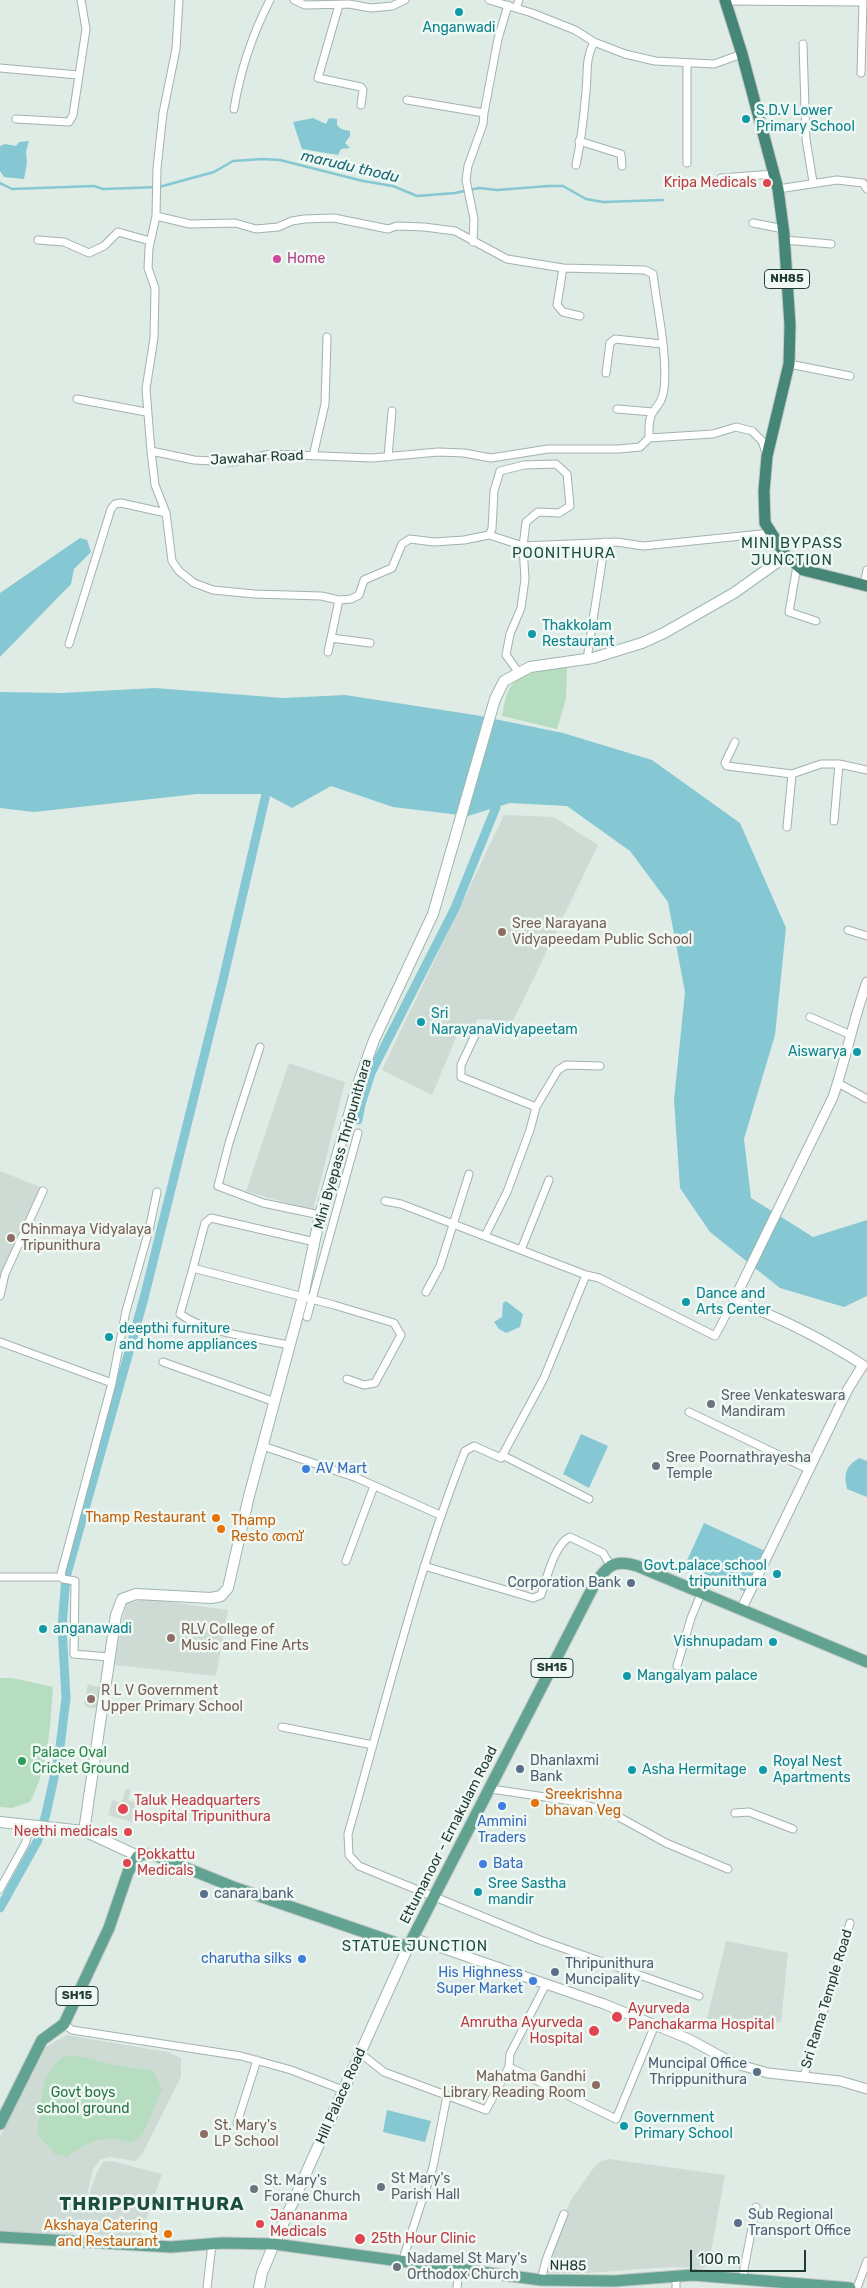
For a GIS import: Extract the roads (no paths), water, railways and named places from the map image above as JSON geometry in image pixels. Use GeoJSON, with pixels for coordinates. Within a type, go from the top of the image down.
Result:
{"type":"FeatureCollection","features":[{"type":"Feature","properties":{"kind":"highway","name":"NH85"},"geometry":{"type":"LineString","coordinates":[[725,0],[742,54],[778,189],[784,235],[790,325],[789,364],[767,456],[764,491],[766,523],[786,556],[803,570],[866,585]]}},
{"type":"Feature","properties":{"kind":"main road","name":"Mini Byepass Thripunithara"},"geometry":{"type":"LineString","coordinates":[[84,1831],[116,1615],[123,1598],[136,1594],[211,1598],[226,1592],[231,1580],[248,1496],[289,1345],[308,1298],[320,1215],[357,1087],[374,1040],[433,914],[445,880],[495,699],[504,681],[530,667],[587,659],[642,644],[734,593],[786,556]]}},
{"type":"Feature","properties":{"kind":"main road"},"geometry":{"type":"LineString","coordinates":[[610,1565],[627,1563],[867,1662]]}},
{"type":"Feature","properties":{"kind":"main road","name":"Ettumanoor - Ernakulam Road"},"geometry":{"type":"LineString","coordinates":[[410,1943],[491,1789],[593,1587],[610,1565]]}},
{"type":"Feature","properties":{"kind":"main road"},"geometry":{"type":"LineString","coordinates":[[0,1822],[84,1831],[138,1856],[145,1854],[154,1855],[236,1888],[410,1943]]}},
{"type":"Feature","properties":{"kind":"main road","name":"SH15"},"geometry":{"type":"LineString","coordinates":[[0,2124],[42,2040],[64,2024],[109,1928],[128,1872],[138,1856]]}},
{"type":"Feature","properties":{"kind":"main road","name":"Hill Palace Road"},"geometry":{"type":"LineString","coordinates":[[274,2244],[410,1943]]}},
{"type":"Feature","properties":{"kind":"main road"},"geometry":{"type":"LineString","coordinates":[[0,2237],[171,2247],[212,2244],[274,2244],[262,2274],[259,2288]]}},
{"type":"Feature","properties":{"kind":"main road","name":"NH85"},"geometry":{"type":"LineString","coordinates":[[274,2244],[571,2285],[693,2275],[850,2288]]}},
{"type":"Feature","properties":{"kind":"street"},"geometry":{"type":"LineString","coordinates":[[16,119],[69,122],[73,115],[86,29],[81,0]]}},
{"type":"Feature","properties":{"kind":"street"},"geometry":{"type":"LineString","coordinates":[[179,0],[176,49],[160,139],[156,216],[150,241],[148,268],[155,288],[155,305],[154,338],[147,381],[146,412],[155,485],[166,513],[172,561],[179,572],[203,587],[254,594],[321,596],[339,600],[359,596],[364,580],[392,568],[402,544],[410,539],[434,542],[464,540],[489,535],[523,546],[605,542],[643,546],[771,533]]}},
{"type":"Feature","properties":{"kind":"street"},"geometry":{"type":"LineString","coordinates":[[234,109],[238,83],[262,15],[270,0]]}},
{"type":"Feature","properties":{"kind":"street"},"geometry":{"type":"LineString","coordinates":[[294,0],[305,5],[339,5],[350,2],[371,8],[392,6],[405,0]]}},
{"type":"Feature","properties":{"kind":"street"},"geometry":{"type":"LineString","coordinates":[[489,0],[508,5],[575,30],[594,42],[624,54],[655,61],[714,64],[742,54]]}},
{"type":"Feature","properties":{"kind":"street"},"geometry":{"type":"LineString","coordinates":[[516,8],[519,0]]}},
{"type":"Feature","properties":{"kind":"street"},"geometry":{"type":"LineString","coordinates":[[725,0],[863,2],[864,44],[861,73]]}},
{"type":"Feature","properties":{"kind":"street"},"geometry":{"type":"LineString","coordinates":[[339,5],[318,78],[360,87],[363,90],[361,104]]}},
{"type":"Feature","properties":{"kind":"street"},"geometry":{"type":"LineString","coordinates":[[472,242],[474,219],[466,180],[468,166],[483,124],[498,39],[508,5]]}},
{"type":"Feature","properties":{"kind":"street"},"geometry":{"type":"LineString","coordinates":[[576,165],[586,91],[585,70],[588,54],[594,42]]}},
{"type":"Feature","properties":{"kind":"street"},"geometry":{"type":"LineString","coordinates":[[803,44],[806,139],[813,182]]}},
{"type":"Feature","properties":{"kind":"street"},"geometry":{"type":"LineString","coordinates":[[687,64],[687,163]]}},
{"type":"Feature","properties":{"kind":"street"},"geometry":{"type":"LineString","coordinates":[[0,68],[78,75]]}},
{"type":"Feature","properties":{"kind":"street"},"geometry":{"type":"LineString","coordinates":[[407,100],[484,113]]}},
{"type":"Feature","properties":{"kind":"street"},"geometry":{"type":"LineString","coordinates":[[579,141],[615,150],[621,154],[622,166]]}},
{"type":"Feature","properties":{"kind":"street"},"geometry":{"type":"LineString","coordinates":[[721,178],[774,174]]}},
{"type":"Feature","properties":{"kind":"street"},"geometry":{"type":"LineString","coordinates":[[778,189],[813,182],[837,180],[863,183],[867,189]]}},
{"type":"Feature","properties":{"kind":"street"},"geometry":{"type":"LineString","coordinates":[[156,216],[190,224],[235,223],[256,229],[278,227],[304,218],[334,218],[388,229],[397,226],[424,227],[455,231],[506,259],[563,268],[645,270],[653,274],[662,344],[664,387],[660,406],[652,412],[649,421],[649,438]]}},
{"type":"Feature","properties":{"kind":"street"},"geometry":{"type":"LineString","coordinates":[[753,223],[784,235],[831,244]]}},
{"type":"Feature","properties":{"kind":"street"},"geometry":{"type":"LineString","coordinates":[[38,240],[64,242],[89,253],[104,246],[118,232],[150,241]]}},
{"type":"Feature","properties":{"kind":"street"},"geometry":{"type":"LineString","coordinates":[[563,268],[556,305],[563,312],[580,316]]}},
{"type":"Feature","properties":{"kind":"street"},"geometry":{"type":"LineString","coordinates":[[312,456],[325,404],[327,337]]}},
{"type":"Feature","properties":{"kind":"street"},"geometry":{"type":"LineString","coordinates":[[606,373],[610,343],[615,339],[662,344]]}},
{"type":"Feature","properties":{"kind":"street"},"geometry":{"type":"LineString","coordinates":[[789,364],[850,376]]}},
{"type":"Feature","properties":{"kind":"street"},"geometry":{"type":"LineString","coordinates":[[77,398],[146,412]]}},
{"type":"Feature","properties":{"kind":"street"},"geometry":{"type":"LineString","coordinates":[[617,409],[652,412]]}},
{"type":"Feature","properties":{"kind":"street"},"geometry":{"type":"LineString","coordinates":[[388,457],[392,411]]}},
{"type":"Feature","properties":{"kind":"street","name":"Jawahar Road"},"geometry":{"type":"LineString","coordinates":[[151,451],[194,460],[232,462],[271,454],[388,457],[438,452],[464,453],[491,458],[548,449],[620,450],[640,447],[649,438],[713,434],[736,427],[752,430],[762,441],[767,456]]}},
{"type":"Feature","properties":{"kind":"street"},"geometry":{"type":"LineString","coordinates":[[489,535],[494,509],[494,490],[500,470],[524,465],[556,464],[567,474],[570,506],[559,513],[538,512],[526,522],[523,546],[525,579],[521,608],[510,634],[506,655],[519,673]]}},
{"type":"Feature","properties":{"kind":"street"},"geometry":{"type":"LineString","coordinates":[[69,644],[111,509],[115,504],[121,504],[166,513]]}},
{"type":"Feature","properties":{"kind":"street"},"geometry":{"type":"LineString","coordinates":[[587,659],[605,542]]}},
{"type":"Feature","properties":{"kind":"street"},"geometry":{"type":"LineString","coordinates":[[797,566],[789,614],[816,620]]}},
{"type":"Feature","properties":{"kind":"street"},"geometry":{"type":"LineString","coordinates":[[866,585],[867,570]]}},
{"type":"Feature","properties":{"kind":"street"},"geometry":{"type":"LineString","coordinates":[[328,652],[339,600]]}},
{"type":"Feature","properties":{"kind":"street"},"geometry":{"type":"LineString","coordinates":[[331,638],[370,643]]}},
{"type":"Feature","properties":{"kind":"street"},"geometry":{"type":"LineString","coordinates":[[735,742],[726,765],[792,774],[821,764],[839,764],[867,770]]}},
{"type":"Feature","properties":{"kind":"street"},"geometry":{"type":"LineString","coordinates":[[834,821],[839,764]]}},
{"type":"Feature","properties":{"kind":"street"},"geometry":{"type":"LineString","coordinates":[[787,827],[792,774]]}},
{"type":"Feature","properties":{"kind":"street"},"geometry":{"type":"LineString","coordinates":[[848,930],[867,936]]}},
{"type":"Feature","properties":{"kind":"street"},"geometry":{"type":"LineString","coordinates":[[385,1201],[401,1204],[452,1225],[586,1275],[599,1278],[715,1336],[782,1204],[838,1083],[867,982]]}},
{"type":"Feature","properties":{"kind":"street"},"geometry":{"type":"LineString","coordinates":[[810,1017],[851,1035]]}},
{"type":"Feature","properties":{"kind":"street"},"geometry":{"type":"LineString","coordinates":[[477,1030],[461,1065],[461,1077],[536,1107]]}},
{"type":"Feature","properties":{"kind":"street"},"geometry":{"type":"LineString","coordinates":[[260,1047],[229,1143],[218,1186],[263,1203],[320,1215]]}},
{"type":"Feature","properties":{"kind":"street"},"geometry":{"type":"LineString","coordinates":[[485,1236],[507,1192],[530,1130],[536,1107],[558,1070],[566,1065],[600,1066]]}},
{"type":"Feature","properties":{"kind":"street"},"geometry":{"type":"LineString","coordinates":[[838,1083],[867,1099]]}},
{"type":"Feature","properties":{"kind":"street"},"geometry":{"type":"LineString","coordinates":[[307,1317],[308,1298],[328,1238],[358,1132]]}},
{"type":"Feature","properties":{"kind":"street"},"geometry":{"type":"LineString","coordinates":[[426,1292],[440,1266],[468,1174]]}},
{"type":"Feature","properties":{"kind":"street"},"geometry":{"type":"LineString","coordinates":[[521,1250],[549,1180]]}},
{"type":"Feature","properties":{"kind":"street"},"geometry":{"type":"LineString","coordinates":[[0,1296],[5,1274],[43,1191]]}},
{"type":"Feature","properties":{"kind":"street"},"geometry":{"type":"LineString","coordinates":[[64,1579],[112,1383],[126,1311],[149,1230],[157,1192]]}},
{"type":"Feature","properties":{"kind":"street"},"geometry":{"type":"LineString","coordinates":[[289,1345],[216,1329],[187,1319],[180,1314],[205,1223],[211,1218],[316,1239],[328,1238]]}},
{"type":"Feature","properties":{"kind":"street"},"geometry":{"type":"LineString","coordinates":[[194,1268],[384,1318],[394,1323],[401,1335],[375,1383],[364,1385],[347,1379]]}},
{"type":"Feature","properties":{"kind":"street"},"geometry":{"type":"LineString","coordinates":[[586,1275],[544,1378],[500,1458],[474,1446],[465,1451],[440,1515],[424,1566],[373,1745],[348,1834],[350,1855],[359,1866],[433,1898],[625,1972],[699,1996]]}},
{"type":"Feature","properties":{"kind":"street"},"geometry":{"type":"LineString","coordinates":[[734,1300],[865,1361],[848,1388],[741,1610]]}},
{"type":"Feature","properties":{"kind":"street"},"geometry":{"type":"LineString","coordinates":[[0,1342],[112,1383]]}},
{"type":"Feature","properties":{"kind":"street"},"geometry":{"type":"LineString","coordinates":[[164,1362],[275,1402]]}},
{"type":"Feature","properties":{"kind":"street"},"geometry":{"type":"LineString","coordinates":[[689,1412],[808,1469]]}},
{"type":"Feature","properties":{"kind":"street"},"geometry":{"type":"LineString","coordinates":[[263,1446],[374,1486],[440,1515]]}},
{"type":"Feature","properties":{"kind":"street"},"geometry":{"type":"LineString","coordinates":[[502,1455],[589,1499]]}},
{"type":"Feature","properties":{"kind":"street"},"geometry":{"type":"LineString","coordinates":[[346,1561],[374,1486]]}},
{"type":"Feature","properties":{"kind":"street"},"geometry":{"type":"LineString","coordinates":[[424,1566],[532,1598],[541,1595],[557,1551],[567,1538],[570,1537],[603,1553],[610,1565]]}},
{"type":"Feature","properties":{"kind":"street"},"geometry":{"type":"LineString","coordinates":[[0,1577],[75,1581],[74,1654],[109,1657]]}},
{"type":"Feature","properties":{"kind":"street"},"geometry":{"type":"LineString","coordinates":[[678,1666],[691,1618],[701,1594]]}},
{"type":"Feature","properties":{"kind":"street"},"geometry":{"type":"LineString","coordinates":[[282,1726],[373,1745]]}},
{"type":"Feature","properties":{"kind":"street"},"geometry":{"type":"LineString","coordinates":[[491,1789],[572,1801],[610,1812],[666,1843],[728,1869]]}},
{"type":"Feature","properties":{"kind":"street"},"geometry":{"type":"LineString","coordinates":[[735,1813],[749,1812],[793,1829]]}},
{"type":"Feature","properties":{"kind":"street"},"geometry":{"type":"LineString","coordinates":[[0,1889],[25,1844],[32,1826]]}},
{"type":"Feature","properties":{"kind":"street","name":"Sri Rama Temple Road"},"geometry":{"type":"LineString","coordinates":[[804,2076],[850,1923]]}},
{"type":"Feature","properties":{"kind":"street"},"geometry":{"type":"LineString","coordinates":[[410,1943],[546,1984],[655,2024],[689,2039],[733,2063],[768,2073],[840,2081],[867,2089]]}},
{"type":"Feature","properties":{"kind":"street"},"geometry":{"type":"LineString","coordinates":[[360,2053],[384,2072],[486,2110],[509,2067],[510,2054],[546,1984]]}},
{"type":"Feature","properties":{"kind":"street"},"geometry":{"type":"LineString","coordinates":[[64,2024],[72,2030],[257,2060],[291,2070],[343,2090]]}},
{"type":"Feature","properties":{"kind":"street"},"geometry":{"type":"LineString","coordinates":[[509,2067],[616,2119],[655,2024]]}},
{"type":"Feature","properties":{"kind":"street"},"geometry":{"type":"LineString","coordinates":[[237,2123],[257,2060]]}},
{"type":"Feature","properties":{"kind":"street"},"geometry":{"type":"LineString","coordinates":[[402,2262],[433,2167],[447,2096]]}},
{"type":"Feature","properties":{"kind":"street"},"geometry":{"type":"LineString","coordinates":[[742,2279],[756,2207]]}},
{"type":"Feature","properties":{"kind":"street"},"geometry":{"type":"LineString","coordinates":[[541,2280],[546,2260],[564,2214]]}},
{"type":"Feature","properties":{"kind":"street"},"geometry":{"type":"LineString","coordinates":[[207,2288],[212,2244]]}},
{"type":"Feature","properties":{"kind":"street"},"geometry":{"type":"LineString","coordinates":[[857,2288],[867,2261]]}},
{"type":"Feature","properties":{"kind":"street"},"geometry":{"type":"LineString","coordinates":[[457,2288],[459,2270]]}},
{"type":"Feature","properties":{"kind":"street"},"geometry":{"type":"LineString","coordinates":[[676,2276],[676,2288]]}},
{"type":"Feature","properties":{"kind":"water"},"geometry":{"type":"Polygon","coordinates":[[[313,118],[326,124],[329,118],[337,119],[337,125],[341,129],[350,131],[350,136],[345,143],[350,148],[341,149],[338,155],[302,149],[293,122],[313,118]]]}},
{"type":"Feature","properties":{"kind":"water"},"geometry":{"type":"Polygon","coordinates":[[[29,141],[26,152],[27,163],[24,179],[4,177],[0,171],[0,146],[5,144],[16,146],[19,142],[29,141]]]}},
{"type":"Feature","properties":{"kind":"water"},"geometry":{"type":"Polygon","coordinates":[[[80,538],[87,540],[91,552],[74,569],[71,584],[0,657],[0,593],[80,538]]]}},
{"type":"Feature","properties":{"kind":"water"},"geometry":{"type":"Polygon","coordinates":[[[155,688],[283,698],[345,695],[475,715],[563,733],[652,760],[740,823],[786,928],[775,1035],[744,1139],[751,1198],[813,1237],[867,1220],[867,1296],[844,1307],[780,1288],[710,1232],[680,1188],[674,1100],[685,992],[668,902],[630,851],[567,806],[510,803],[468,816],[393,807],[331,786],[292,808],[266,794],[197,794],[34,812],[0,808],[0,692],[61,693],[155,688]]]}},
{"type":"Feature","properties":{"kind":"water"},"geometry":{"type":"Polygon","coordinates":[[[506,1301],[523,1314],[520,1327],[506,1333],[499,1329],[494,1322],[502,1317],[503,1303],[506,1301]]]}},
{"type":"Feature","properties":{"kind":"water"},"geometry":{"type":"Polygon","coordinates":[[[581,1434],[608,1446],[589,1488],[563,1474],[581,1434]]]}},
{"type":"Feature","properties":{"kind":"water"},"geometry":{"type":"Polygon","coordinates":[[[859,1458],[867,1461],[867,1497],[847,1489],[848,1468],[859,1458]]]}},
{"type":"Feature","properties":{"kind":"water"},"geometry":{"type":"Polygon","coordinates":[[[704,1523],[765,1551],[746,1592],[685,1565],[704,1523]]]}},
{"type":"Feature","properties":{"kind":"water"},"geometry":{"type":"Polygon","coordinates":[[[387,2110],[431,2121],[425,2142],[383,2132],[387,2110]]]}},
{"type":"Feature","properties":{"kind":"waterway","name":"marudu thodu"},"geometry":{"type":"LineString","coordinates":[[0,183],[12,189],[94,186],[103,189],[159,187],[214,172],[233,161],[262,159],[280,160],[363,181],[393,186],[417,196],[455,193],[479,188],[497,190],[563,186],[586,199],[603,202],[663,200]]}},
{"type":"Feature","properties":{"kind":"waterway"},"geometry":{"type":"LineString","coordinates":[[0,1908],[38,1840],[46,1814],[59,1755],[66,1698],[62,1627],[66,1577],[144,1298],[223,980],[266,794]]}},
{"type":"Feature","properties":{"kind":"waterway"},"geometry":{"type":"LineString","coordinates":[[358,1120],[371,1073],[455,908],[496,807]]}},
{"type":"Feature","properties":{"kind":"place","name":"Anganwadi"},"geometry":{"type":"Point","coordinates":[459,12]}},
{"type":"Feature","properties":{"kind":"place","name":"S.D.V Lower Primary School"},"geometry":{"type":"Point","coordinates":[746,119]}},
{"type":"Feature","properties":{"kind":"place","name":"Kripa Medicals"},"geometry":{"type":"Point","coordinates":[767,183]}},
{"type":"Feature","properties":{"kind":"place","name":"Home"},"geometry":{"type":"Point","coordinates":[277,259]}},
{"type":"Feature","properties":{"kind":"place","name":"Thakkolam Restaurant"},"geometry":{"type":"Point","coordinates":[532,634]}},
{"type":"Feature","properties":{"kind":"place","name":"Sree Narayana Vidyapeedam Public School"},"geometry":{"type":"Point","coordinates":[502,932]}},
{"type":"Feature","properties":{"kind":"place","name":"Sri NarayanaVidyapeetam"},"geometry":{"type":"Point","coordinates":[421,1022]}},
{"type":"Feature","properties":{"kind":"place","name":"Aiswarya"},"geometry":{"type":"Point","coordinates":[857,1052]}},
{"type":"Feature","properties":{"kind":"place","name":"Chinmaya Vidyalaya Tripunithura"},"geometry":{"type":"Point","coordinates":[11,1238]}},
{"type":"Feature","properties":{"kind":"place","name":"Dance and Arts Center"},"geometry":{"type":"Point","coordinates":[686,1302]}},
{"type":"Feature","properties":{"kind":"place","name":"deepthi furniture and home appliances"},"geometry":{"type":"Point","coordinates":[109,1337]}},
{"type":"Feature","properties":{"kind":"place","name":"Sree Venkateswara Mandiram"},"geometry":{"type":"Point","coordinates":[711,1404]}},
{"type":"Feature","properties":{"kind":"place","name":"Sree Poornathrayesha Temple"},"geometry":{"type":"Point","coordinates":[656,1466]}},
{"type":"Feature","properties":{"kind":"place","name":"AV Mart"},"geometry":{"type":"Point","coordinates":[306,1469]}},
{"type":"Feature","properties":{"kind":"place","name":"Thamp Restaurant"},"geometry":{"type":"Point","coordinates":[216,1518]}},
{"type":"Feature","properties":{"kind":"place","name":"Thamp Resto തമ്പ്"},"geometry":{"type":"Point","coordinates":[221,1529]}},
{"type":"Feature","properties":{"kind":"place","name":"Govt.palace school tripunithura"},"geometry":{"type":"Point","coordinates":[777,1574]}},
{"type":"Feature","properties":{"kind":"place","name":"Corporation Bank"},"geometry":{"type":"Point","coordinates":[631,1583]}},
{"type":"Feature","properties":{"kind":"place","name":"anganawadi"},"geometry":{"type":"Point","coordinates":[43,1629]}},
{"type":"Feature","properties":{"kind":"place","name":"RLV College of Music and Fine Arts"},"geometry":{"type":"Point","coordinates":[171,1638]}},
{"type":"Feature","properties":{"kind":"place","name":"Vishnupadam"},"geometry":{"type":"Point","coordinates":[773,1642]}},
{"type":"Feature","properties":{"kind":"place","name":"Mangalyam palace"},"geometry":{"type":"Point","coordinates":[627,1676]}},
{"type":"Feature","properties":{"kind":"place","name":"R L V Government Upper Primary School"},"geometry":{"type":"Point","coordinates":[91,1699]}},
{"type":"Feature","properties":{"kind":"place","name":"Palace Oval Cricket Ground"},"geometry":{"type":"Point","coordinates":[22,1761]}},
{"type":"Feature","properties":{"kind":"place","name":"Dhanlaxmi Bank"},"geometry":{"type":"Point","coordinates":[520,1769]}},
{"type":"Feature","properties":{"kind":"place","name":"Asha Hermitage"},"geometry":{"type":"Point","coordinates":[632,1770]}},
{"type":"Feature","properties":{"kind":"place","name":"Royal Nest Apartments"},"geometry":{"type":"Point","coordinates":[763,1770]}},
{"type":"Feature","properties":{"kind":"place","name":"Sreekrishna bhavan Veg"},"geometry":{"type":"Point","coordinates":[535,1803]}},
{"type":"Feature","properties":{"kind":"place","name":"Ammini Traders"},"geometry":{"type":"Point","coordinates":[502,1806]}},
{"type":"Feature","properties":{"kind":"place","name":"Taluk Headquarters Hospital Tripunithura"},"geometry":{"type":"Point","coordinates":[123,1809]}},
{"type":"Feature","properties":{"kind":"place","name":"Neethi medicals"},"geometry":{"type":"Point","coordinates":[128,1832]}},
{"type":"Feature","properties":{"kind":"place","name":"Pokkattu Medicals"},"geometry":{"type":"Point","coordinates":[127,1863]}},
{"type":"Feature","properties":{"kind":"place","name":"Bata"},"geometry":{"type":"Point","coordinates":[483,1864]}},
{"type":"Feature","properties":{"kind":"place","name":"Sree Sastha mandir"},"geometry":{"type":"Point","coordinates":[478,1892]}},
{"type":"Feature","properties":{"kind":"place","name":"canara bank"},"geometry":{"type":"Point","coordinates":[204,1894]}},
{"type":"Feature","properties":{"kind":"place","name":"charutha silks"},"geometry":{"type":"Point","coordinates":[302,1959]}},
{"type":"Feature","properties":{"kind":"place","name":"Thripunithura Muncipality"},"geometry":{"type":"Point","coordinates":[555,1972]}},
{"type":"Feature","properties":{"kind":"place","name":"His Highness Super Market"},"geometry":{"type":"Point","coordinates":[533,1981]}},
{"type":"Feature","properties":{"kind":"place","name":"Ayurveda Panchakarma Hospital"},"geometry":{"type":"Point","coordinates":[617,2017]}},
{"type":"Feature","properties":{"kind":"place","name":"Amrutha Ayurveda Hospital"},"geometry":{"type":"Point","coordinates":[594,2031]}},
{"type":"Feature","properties":{"kind":"place","name":"Muncipal Office Thrippunithura"},"geometry":{"type":"Point","coordinates":[757,2072]}},
{"type":"Feature","properties":{"kind":"place","name":"Mahatma Gandhi Library Reading Room"},"geometry":{"type":"Point","coordinates":[596,2085]}},
{"type":"Feature","properties":{"kind":"place","name":"Government Primary School"},"geometry":{"type":"Point","coordinates":[624,2126]}},
{"type":"Feature","properties":{"kind":"place","name":"St. Mary's LP School"},"geometry":{"type":"Point","coordinates":[204,2134]}},
{"type":"Feature","properties":{"kind":"place","name":"St Mary's Parish Hall"},"geometry":{"type":"Point","coordinates":[381,2187]}},
{"type":"Feature","properties":{"kind":"place","name":"St. Mary's Forane Church"},"geometry":{"type":"Point","coordinates":[254,2189]}},
{"type":"Feature","properties":{"kind":"place","name":"Sub Regional Transport Office"},"geometry":{"type":"Point","coordinates":[738,2223]}},
{"type":"Feature","properties":{"kind":"place","name":"Janananma Medicals"},"geometry":{"type":"Point","coordinates":[260,2224]}},
{"type":"Feature","properties":{"kind":"place","name":"Akshaya Catering and Restaurant"},"geometry":{"type":"Point","coordinates":[168,2234]}},
{"type":"Feature","properties":{"kind":"place","name":"25th Hour Clinic"},"geometry":{"type":"Point","coordinates":[360,2239]}},
{"type":"Feature","properties":{"kind":"place","name":"Nadamel St Mary's Orthodox Church"},"geometry":{"type":"Point","coordinates":[397,2267]}},
{"type":"Feature","properties":{"kind":"district","name":"MINI BYPASS JUNCTION"},"geometry":{"type":"Point","coordinates":[792,552]}},
{"type":"Feature","properties":{"kind":"district","name":"POONITHURA"},"geometry":{"type":"Point","coordinates":[564,554]}},
{"type":"Feature","properties":{"kind":"district","name":"STATUE JUNCTION"},"geometry":{"type":"Point","coordinates":[415,1947]}},
{"type":"Feature","properties":{"kind":"district","name":"THRIPPUNITHURA"},"geometry":{"type":"Point","coordinates":[152,2205]}},
{"type":"Feature","properties":{"kind":"park label","name":"Govt boys school ground"},"geometry":{"type":"Point","coordinates":[83,2102]}}]}
